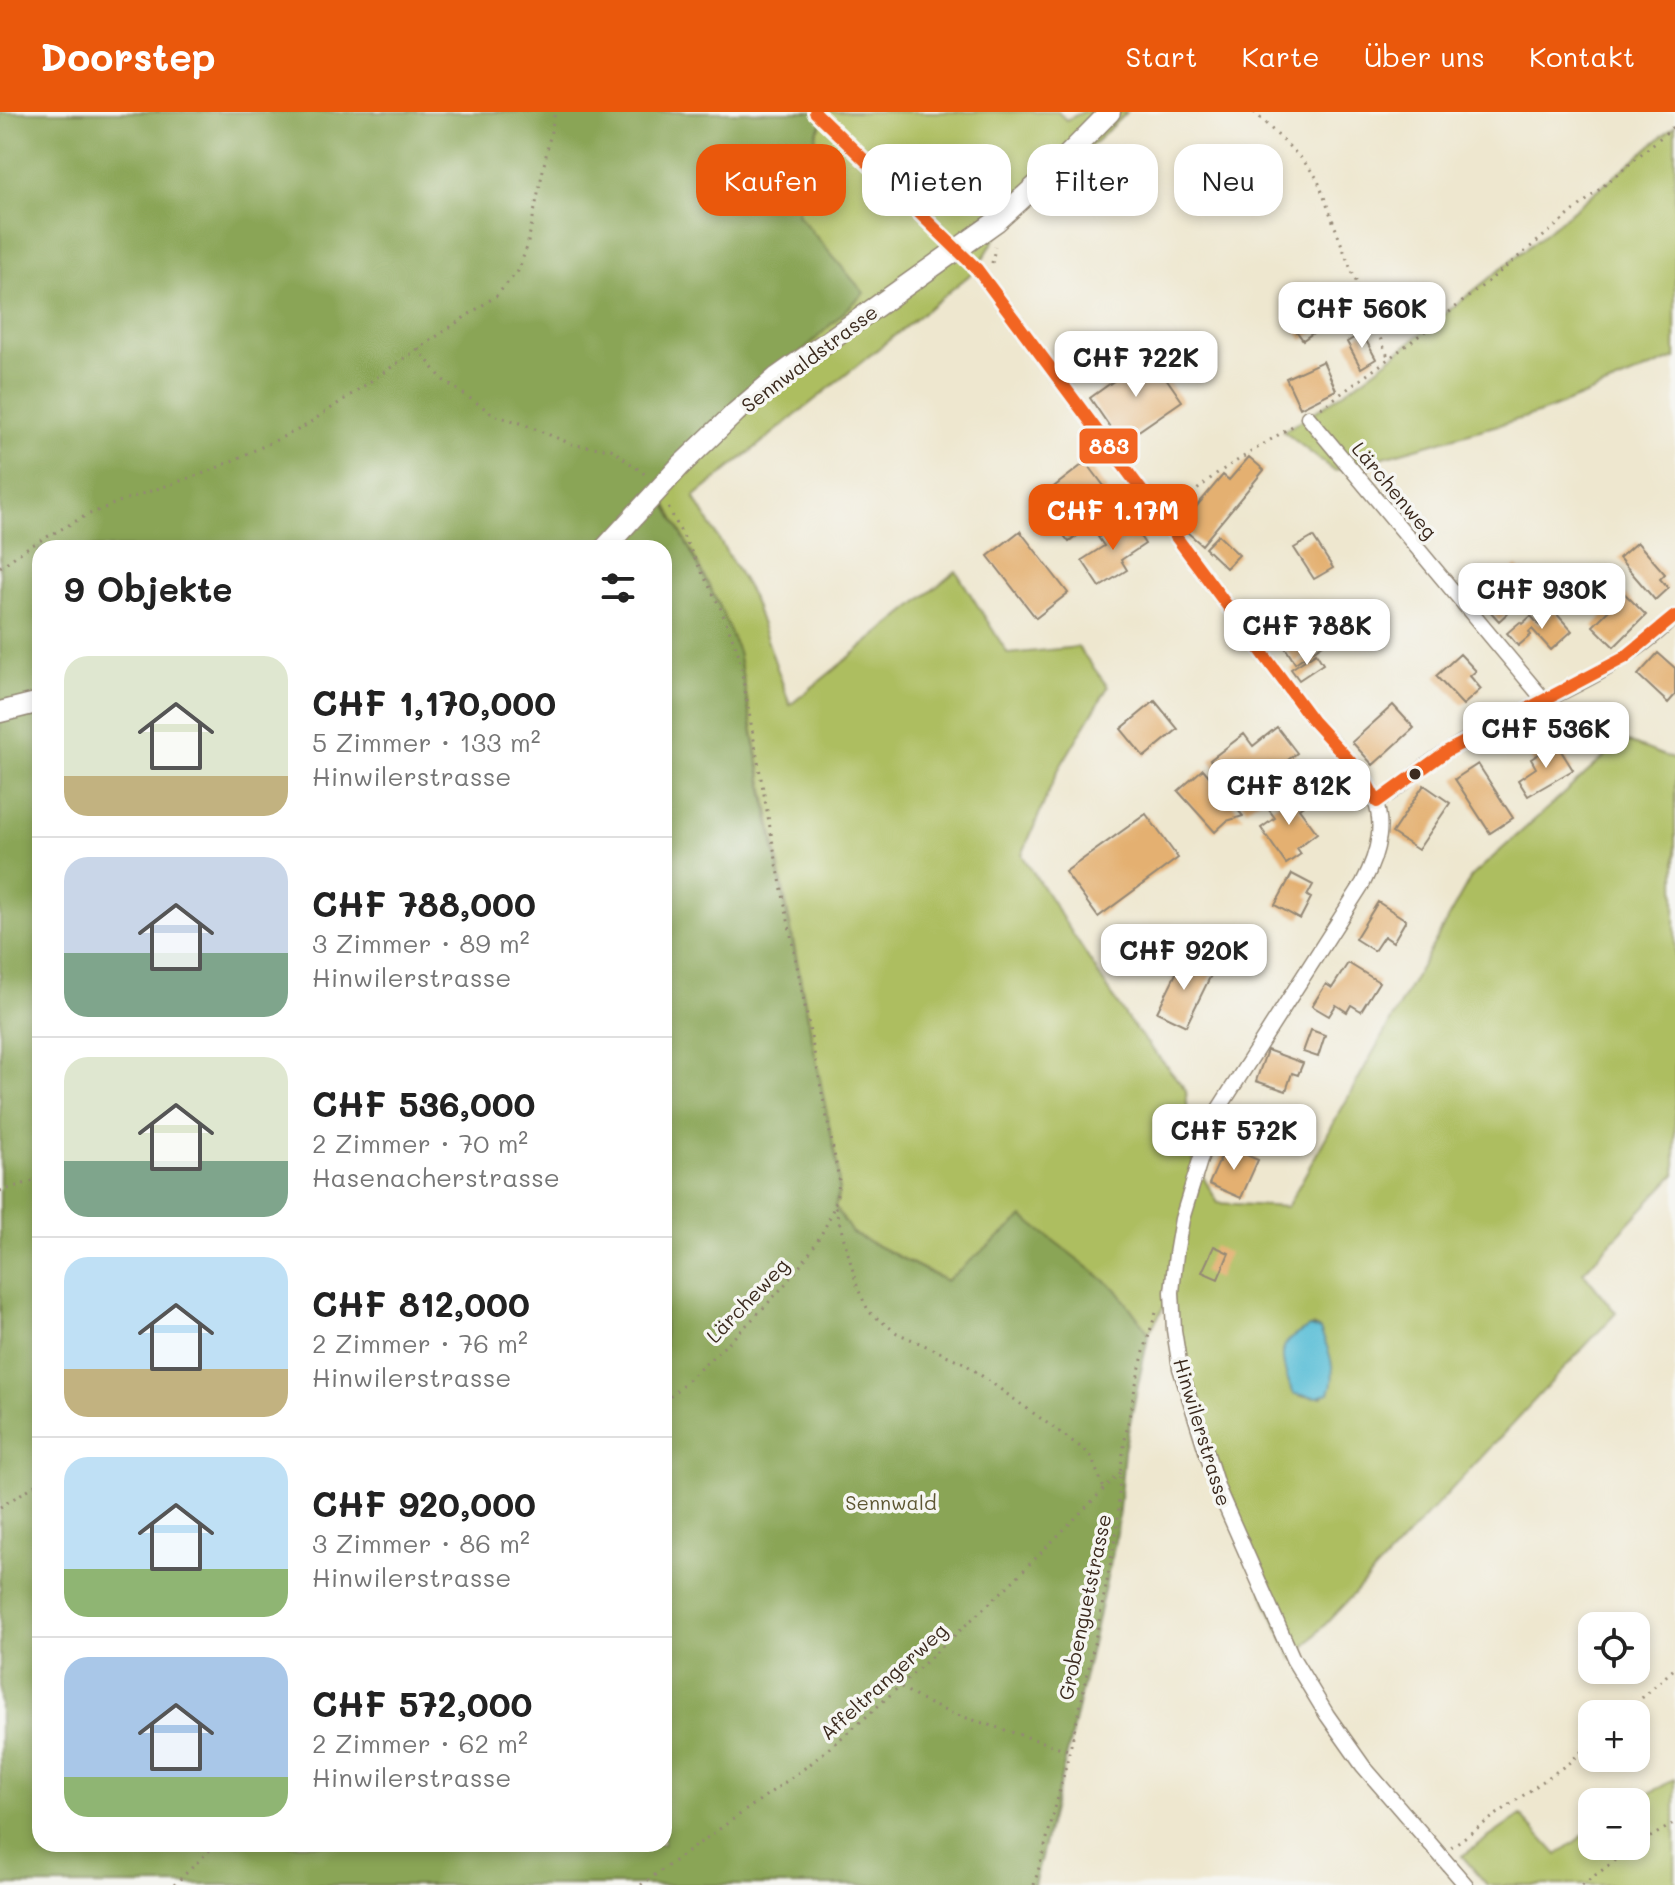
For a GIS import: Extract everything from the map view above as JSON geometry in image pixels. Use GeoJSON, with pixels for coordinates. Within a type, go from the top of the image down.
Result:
{"type":"FeatureCollection","features":[{"type":"Feature","properties":{"kind":"street","name":"Hinwilerstrasse"},"geometry":{"type":"LineString","coordinates":[[815,112],[959,250],[985,281],[1313,721],[1362,774],[1377,802],[1380,837],[1363,883],[1213,1118],[1182,1219],[1172,1292],[1174,1330],[1180,1368],[1218,1489],[1293,1659],[1363,1766],[1466,1885]]}},
{"type":"Feature","properties":{"kind":"street"},"geometry":{"type":"LineString","coordinates":[[959,250],[1024,197],[1110,112]]}},
{"type":"Feature","properties":{"kind":"street","name":"Sennwaldstrasse"},"geometry":{"type":"LineString","coordinates":[[612,540],[658,488],[736,412],[776,378],[959,250]]}},
{"type":"Feature","properties":{"kind":"street","name":"Lärchenweg"},"geometry":{"type":"LineString","coordinates":[[1308,417],[1544,700]]}},
{"type":"Feature","properties":{"kind":"street"},"geometry":{"type":"LineString","coordinates":[[1377,802],[1447,750],[1670,633],[1675,616]]}},
{"type":"Feature","properties":{"kind":"street"},"geometry":{"type":"LineString","coordinates":[[0,712],[32,704]]}},
{"type":"Feature","properties":{"kind":"path"},"geometry":{"type":"LineString","coordinates":[[42,540],[85,516],[210,471],[302,428],[496,296],[518,271],[527,247],[555,112]]}},
{"type":"Feature","properties":{"kind":"path"},"geometry":{"type":"LineString","coordinates":[[1254,112],[1317,178],[1343,251],[1389,359]]}},
{"type":"Feature","properties":{"kind":"path"},"geometry":{"type":"LineString","coordinates":[[1161,520],[1216,474],[1308,417],[1389,359],[1585,202],[1675,125]]}},
{"type":"Feature","properties":{"kind":"path"},"geometry":{"type":"LineString","coordinates":[[418,349],[443,380],[493,415],[570,443],[611,449],[658,488],[721,609],[738,652],[838,1169],[839,1189],[835,1207],[858,1289],[869,1312],[897,1333],[964,1363],[1090,1454],[1104,1489]]}},
{"type":"Feature","properties":{"kind":"path"},"geometry":{"type":"LineString","coordinates":[[0,567],[32,545]]}},
{"type":"Feature","properties":{"kind":"path"},"geometry":{"type":"LineString","coordinates":[[0,1191],[32,1181]]}},
{"type":"Feature","properties":{"kind":"path","name":"Lärcheweg"},"geometry":{"type":"LineString","coordinates":[[672,1394],[792,1277],[820,1237],[835,1207]]}},
{"type":"Feature","properties":{"kind":"path","name":"Grobenguetstrasse"},"geometry":{"type":"LineString","coordinates":[[1034,1885],[1117,1533],[1121,1472],[1149,1333]]}},
{"type":"Feature","properties":{"kind":"path","name":"Affeltrangerweg"},"geometry":{"type":"LineString","coordinates":[[641,1885],[809,1765],[901,1687],[1008,1586],[1121,1472]]}},
{"type":"Feature","properties":{"kind":"path"},"geometry":{"type":"LineString","coordinates":[[0,1507],[32,1487]]}},
{"type":"Feature","properties":{"kind":"path"},"geometry":{"type":"LineString","coordinates":[[1640,1700],[1675,1668]]}},
{"type":"Feature","properties":{"kind":"path"},"geometry":{"type":"LineString","coordinates":[[901,1687],[948,1712],[1068,1750]]}},
{"type":"Feature","properties":{"kind":"path"},"geometry":{"type":"LineString","coordinates":[[1438,1855],[1578,1754]]}},
{"type":"Feature","properties":{"kind":"path"},"geometry":{"type":"LineString","coordinates":[[1650,1838],[1675,1823]]}},
{"type":"Feature","properties":{"kind":"path"},"geometry":{"type":"LineString","coordinates":[[174,1885],[208,1852]]}},
{"type":"Feature","properties":{"kind":"path"},"geometry":{"type":"LineString","coordinates":[[1582,1885],[1617,1860]]}},
{"type":"Feature","properties":{"kind":"green space","name":"Sennwald"},"geometry":{"type":"Polygon","coordinates":[[[0,112],[829,112],[817,132],[814,144],[696,144],[696,216],[799,216],[864,293],[658,489],[721,609],[738,652],[838,1169],[839,1189],[835,1207],[852,1233],[946,1281],[1023,1217],[1116,1289],[1149,1333],[1124,1451],[1117,1533],[1034,1885],[0,1885],[0,112]]]}},
{"type":"Feature","properties":{"kind":"green space"},"geometry":{"type":"Polygon","coordinates":[[[829,112],[1058,112],[1066,120],[1083,112],[1127,112],[1093,144],[1027,144],[1027,207],[996,237],[977,269],[694,497],[751,594],[790,705],[956,571],[1008,654],[1078,647],[1108,687],[1057,772],[1022,855],[1128,1020],[1186,1090],[1191,1156],[1218,1203],[1287,1207],[1471,877],[1623,740],[1675,760],[1675,1174],[1583,1272],[1616,1313],[1293,1659],[1267,1604],[1180,1368],[1171,1294],[1149,1333],[1116,1289],[947,1281],[852,1233],[835,1207],[838,1197],[812,1038],[738,652],[721,609],[658,488],[796,216],[846,216],[846,144],[814,144],[817,132],[829,112]],[[1312,1326],[1286,1344],[1283,1356],[1286,1372],[1296,1392],[1300,1396],[1323,1397],[1320,1330],[1312,1326]]]}},
{"type":"Feature","properties":{"kind":"green space"},"geometry":{"type":"Polygon","coordinates":[[[1675,125],[1675,358],[1541,413],[1334,471],[1283,431],[1328,404],[1391,357],[1675,125]]]}},
{"type":"Feature","properties":{"kind":"green space"},"geometry":{"type":"Polygon","coordinates":[[[1675,1779],[1675,1885],[1487,1885],[1462,1856],[1521,1815],[1557,1855],[1578,1839],[1578,1860],[1650,1860],[1650,1793],[1675,1779]]]}},
{"type":"Feature","properties":{"kind":"water"},"geometry":{"type":"Polygon","coordinates":[[[1309,1327],[1320,1330],[1332,1369],[1329,1393],[1318,1397],[1294,1394],[1283,1361],[1287,1342],[1309,1327]]]}},
{"type":"Feature","properties":{"kind":"building"},"geometry":{"type":"Polygon","coordinates":[[[1327,294],[1341,313],[1303,340],[1289,321],[1327,294]]]}},
{"type":"Feature","properties":{"kind":"building"},"geometry":{"type":"Polygon","coordinates":[[[1362,333],[1376,359],[1361,368],[1347,342],[1362,333]]]}},
{"type":"Feature","properties":{"kind":"building"},"geometry":{"type":"Polygon","coordinates":[[[1150,355],[1182,401],[1121,443],[1090,398],[1150,355]]]}},
{"type":"Feature","properties":{"kind":"building"},"geometry":{"type":"Polygon","coordinates":[[[1323,361],[1336,390],[1300,408],[1286,378],[1323,361]]]}},
{"type":"Feature","properties":{"kind":"building"},"geometry":{"type":"Polygon","coordinates":[[[1249,457],[1264,470],[1202,545],[1180,526],[1223,475],[1229,480],[1249,457]]]}},
{"type":"Feature","properties":{"kind":"building"},"geometry":{"type":"Polygon","coordinates":[[[1086,462],[1107,490],[1084,507],[1095,522],[1069,542],[1037,500],[1086,462]]]}},
{"type":"Feature","properties":{"kind":"building"},"geometry":{"type":"Polygon","coordinates":[[[1128,518],[1145,544],[1121,560],[1127,570],[1100,587],[1082,560],[1104,546],[1098,537],[1128,518]]]}},
{"type":"Feature","properties":{"kind":"building"},"geometry":{"type":"Polygon","coordinates":[[[1020,531],[1068,593],[1036,618],[988,556],[1020,531]]]}},
{"type":"Feature","properties":{"kind":"building"},"geometry":{"type":"Polygon","coordinates":[[[1218,535],[1239,555],[1226,568],[1205,548],[1218,535]]]}},
{"type":"Feature","properties":{"kind":"building"},"geometry":{"type":"Polygon","coordinates":[[[1313,537],[1333,568],[1314,579],[1294,548],[1313,537]]]}},
{"type":"Feature","properties":{"kind":"building"},"geometry":{"type":"Polygon","coordinates":[[[1637,542],[1665,574],[1660,579],[1668,588],[1655,600],[1619,558],[1637,542]]]}},
{"type":"Feature","properties":{"kind":"building"},"geometry":{"type":"Polygon","coordinates":[[[1517,566],[1536,587],[1499,621],[1480,600],[1517,566]]]}},
{"type":"Feature","properties":{"kind":"building"},"geometry":{"type":"Polygon","coordinates":[[[1625,594],[1646,615],[1614,647],[1593,626],[1625,594]]]}},
{"type":"Feature","properties":{"kind":"building"},"geometry":{"type":"Polygon","coordinates":[[[1554,611],[1572,631],[1551,650],[1532,629],[1529,632],[1531,635],[1518,646],[1507,633],[1531,616],[1539,625],[1554,611]]]}},
{"type":"Feature","properties":{"kind":"building"},"geometry":{"type":"Polygon","coordinates":[[[1320,616],[1333,637],[1295,663],[1281,641],[1320,616]]]}},
{"type":"Feature","properties":{"kind":"building"},"geometry":{"type":"Polygon","coordinates":[[[1316,653],[1323,664],[1299,680],[1291,669],[1316,653]]]}},
{"type":"Feature","properties":{"kind":"building"},"geometry":{"type":"Polygon","coordinates":[[[1658,653],[1675,668],[1675,695],[1668,703],[1638,675],[1658,653]]]}},
{"type":"Feature","properties":{"kind":"building"},"geometry":{"type":"Polygon","coordinates":[[[1460,654],[1476,671],[1470,676],[1481,689],[1463,705],[1436,676],[1460,654]]]}},
{"type":"Feature","properties":{"kind":"building"},"geometry":{"type":"Polygon","coordinates":[[[1155,701],[1178,729],[1144,757],[1121,729],[1155,701]]]}},
{"type":"Feature","properties":{"kind":"building"},"geometry":{"type":"Polygon","coordinates":[[[1393,705],[1414,728],[1373,765],[1352,742],[1393,705]]]}},
{"type":"Feature","properties":{"kind":"building"},"geometry":{"type":"Polygon","coordinates":[[[1277,727],[1297,753],[1288,760],[1297,772],[1247,809],[1210,760],[1244,734],[1253,746],[1277,727]]]}},
{"type":"Feature","properties":{"kind":"building"},"geometry":{"type":"Polygon","coordinates":[[[1556,743],[1573,770],[1528,796],[1518,780],[1536,768],[1531,759],[1556,743]]]}},
{"type":"Feature","properties":{"kind":"building"},"geometry":{"type":"Polygon","coordinates":[[[1478,764],[1513,818],[1490,833],[1455,779],[1478,764]]]}},
{"type":"Feature","properties":{"kind":"building"},"geometry":{"type":"Polygon","coordinates":[[[1203,769],[1243,816],[1227,821],[1215,832],[1178,791],[1203,769]]]}},
{"type":"Feature","properties":{"kind":"building"},"geometry":{"type":"Polygon","coordinates":[[[1424,785],[1450,803],[1418,850],[1392,833],[1424,785]]]}},
{"type":"Feature","properties":{"kind":"building"},"geometry":{"type":"Polygon","coordinates":[[[1295,790],[1305,804],[1299,808],[1317,833],[1297,848],[1301,854],[1286,864],[1261,828],[1275,818],[1269,810],[1295,790]]]}},
{"type":"Feature","properties":{"kind":"building"},"geometry":{"type":"Polygon","coordinates":[[[1146,814],[1178,858],[1098,917],[1065,872],[1146,814]]]}},
{"type":"Feature","properties":{"kind":"building"},"geometry":{"type":"Polygon","coordinates":[[[1292,874],[1313,885],[1307,896],[1311,898],[1300,919],[1275,905],[1292,874]]]}},
{"type":"Feature","properties":{"kind":"building"},"geometry":{"type":"Polygon","coordinates":[[[1378,902],[1406,920],[1393,942],[1384,936],[1374,951],[1355,939],[1378,902]]]}},
{"type":"Feature","properties":{"kind":"building"},"geometry":{"type":"Polygon","coordinates":[[[1183,959],[1212,973],[1186,1026],[1157,1012],[1183,959]]]}},
{"type":"Feature","properties":{"kind":"building"},"geometry":{"type":"Polygon","coordinates":[[[1348,963],[1379,982],[1361,1011],[1351,1005],[1347,1012],[1336,1005],[1329,1016],[1312,1006],[1326,984],[1332,988],[1348,963]]]}},
{"type":"Feature","properties":{"kind":"building"},"geometry":{"type":"Polygon","coordinates":[[[1311,1030],[1325,1035],[1318,1057],[1303,1052],[1311,1030]]]}},
{"type":"Feature","properties":{"kind":"building"},"geometry":{"type":"Polygon","coordinates":[[[1267,1050],[1303,1063],[1298,1075],[1292,1073],[1286,1091],[1256,1081],[1267,1050]]]}},
{"type":"Feature","properties":{"kind":"building"},"geometry":{"type":"Polygon","coordinates":[[[1226,1146],[1258,1160],[1241,1198],[1209,1184],[1226,1146]]]}},
{"type":"Feature","properties":{"kind":"building"},"geometry":{"type":"Polygon","coordinates":[[[1214,1246],[1229,1253],[1218,1279],[1202,1272],[1214,1246]]]}},
{"type":"Feature","properties":{"kind":"transit line","name":"883"},"geometry":{"type":"LineString","coordinates":[[815,112],[977,269],[1313,721],[1362,774],[1377,802]]}},
{"type":"Feature","properties":{"kind":"transit line","name":"883"},"geometry":{"type":"LineString","coordinates":[[1377,802],[1447,751],[1624,658],[1675,616]]}}]}
